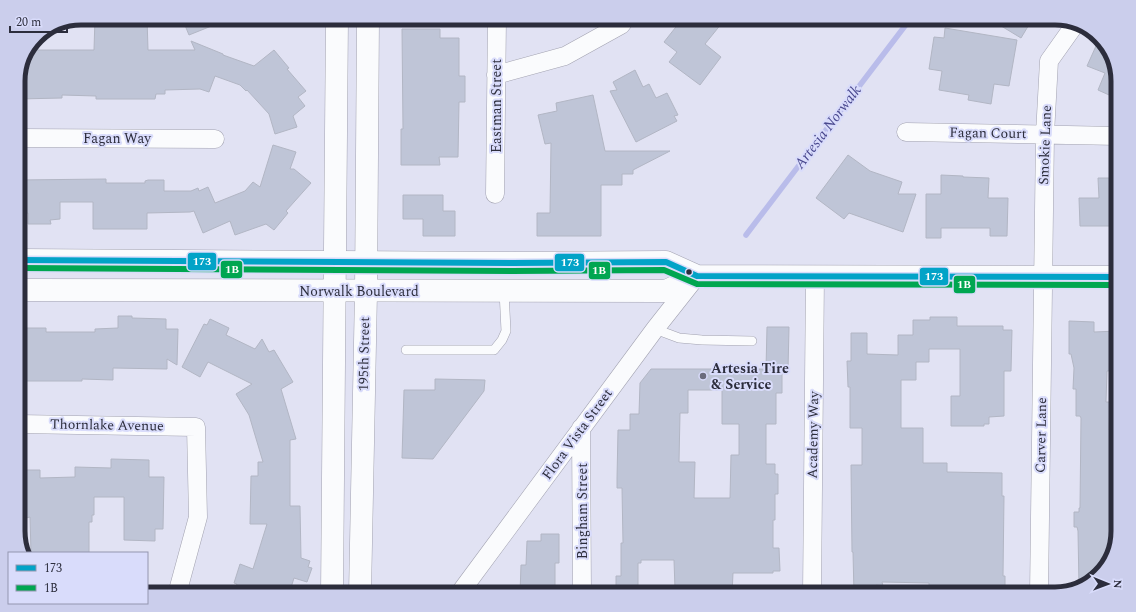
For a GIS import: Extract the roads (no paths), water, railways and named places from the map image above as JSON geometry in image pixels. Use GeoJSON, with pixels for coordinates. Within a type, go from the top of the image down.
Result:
{"type":"FeatureCollection","features":[{"type":"Feature","properties":{"kind":"main road"},"geometry":{"type":"LineString","coordinates":[[332,587],[337,25]]}},
{"type":"Feature","properties":{"kind":"main road","name":"195th Street"},"geometry":{"type":"LineString","coordinates":[[360,587],[366,292],[368,25]]}},
{"type":"Feature","properties":{"kind":"main road","name":"Norwalk Boulevard"},"geometry":{"type":"LineString","coordinates":[[25,260],[666,262],[696,276],[1111,277]]}},
{"type":"Feature","properties":{"kind":"main road","name":"Norwalk Boulevard"},"geometry":{"type":"LineString","coordinates":[[25,290],[335,292],[666,291],[696,276]]}},
{"type":"Feature","properties":{"kind":"street","name":"Eastman Street"},"geometry":{"type":"LineString","coordinates":[[496,25],[496,194]]}},
{"type":"Feature","properties":{"kind":"street"},"geometry":{"type":"LineString","coordinates":[[496,75],[565,56],[621,25]]}},
{"type":"Feature","properties":{"kind":"street","name":"Smokie Lane"},"geometry":{"type":"LineString","coordinates":[[1043,277],[1045,134],[1048,61],[1072,28]]}},
{"type":"Feature","properties":{"kind":"street","name":"Fagan Court"},"geometry":{"type":"LineString","coordinates":[[906,132],[1111,136]]}},
{"type":"Feature","properties":{"kind":"street","name":"Fagan Way"},"geometry":{"type":"LineString","coordinates":[[25,138],[215,139]]}},
{"type":"Feature","properties":{"kind":"street","name":"Flora Vista Street"},"geometry":{"type":"LineString","coordinates":[[464,587],[581,428],[696,276]]}},
{"type":"Feature","properties":{"kind":"street","name":"Academy Way"},"geometry":{"type":"LineString","coordinates":[[812,587],[815,276]]}},
{"type":"Feature","properties":{"kind":"street","name":"Carver Lane"},"geometry":{"type":"LineString","coordinates":[[1039,587],[1043,277]]}},
{"type":"Feature","properties":{"kind":"street","name":"Thornlake Avenue"},"geometry":{"type":"LineString","coordinates":[[25,424],[196,427],[198,517],[179,587]]}},
{"type":"Feature","properties":{"kind":"street","name":"Bingham Street"},"geometry":{"type":"LineString","coordinates":[[581,428],[582,587]]}},
{"type":"Feature","properties":{"kind":"lane"},"geometry":{"type":"LineString","coordinates":[[406,350],[494,350],[502,340],[506,331],[504,291]]}},
{"type":"Feature","properties":{"kind":"lane"},"geometry":{"type":"LineString","coordinates":[[655,329],[679,338],[702,340],[752,340]]}},
{"type":"Feature","properties":{"kind":"waterway","name":"Artesia Norwalk"},"geometry":{"type":"LineString","coordinates":[[746,235],[906,25]]}},
{"type":"Feature","properties":{"kind":"place","name":"Artesia Tire & Service"},"geometry":{"type":"Point","coordinates":[703,376]}}]}
